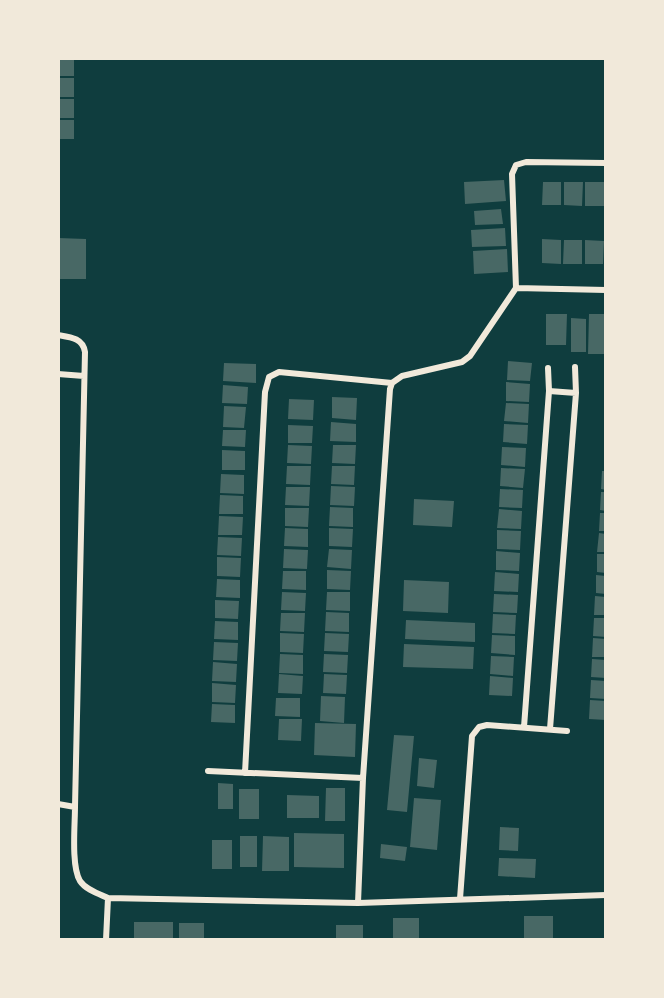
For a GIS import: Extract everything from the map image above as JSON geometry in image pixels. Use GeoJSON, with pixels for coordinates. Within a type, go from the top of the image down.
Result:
{"type":"FeatureCollection","features":[{"type":"Feature","properties":{"kind":"street"},"geometry":{"type":"LineString","coordinates":[[358,903],[363,778],[388,395],[392,383],[402,376],[462,362],[470,356],[516,288],[512,174],[516,165],[526,162],[606,163]]}},
{"type":"Feature","properties":{"kind":"street"},"geometry":{"type":"LineString","coordinates":[[516,288],[606,290]]}},
{"type":"Feature","properties":{"kind":"street"},"geometry":{"type":"LineString","coordinates":[[58,335],[73,338],[84,346],[75,807],[75,866],[81,882],[108,898],[358,903],[606,895]]}},
{"type":"Feature","properties":{"kind":"street"},"geometry":{"type":"LineString","coordinates":[[550,729],[576,393],[575,367]]}},
{"type":"Feature","properties":{"kind":"street"},"geometry":{"type":"LineString","coordinates":[[524,727],[549,368]]}},
{"type":"Feature","properties":{"kind":"street"},"geometry":{"type":"LineString","coordinates":[[245,773],[265,392],[269,377],[279,372],[392,383]]}},
{"type":"Feature","properties":{"kind":"street"},"geometry":{"type":"LineString","coordinates":[[58,374],[84,376]]}},
{"type":"Feature","properties":{"kind":"street"},"geometry":{"type":"LineString","coordinates":[[549,391],[576,393]]}},
{"type":"Feature","properties":{"kind":"street"},"geometry":{"type":"LineString","coordinates":[[460,899],[472,736],[478,727],[487,725],[567,731]]}},
{"type":"Feature","properties":{"kind":"street"},"geometry":{"type":"LineString","coordinates":[[208,771],[363,778]]}},
{"type":"Feature","properties":{"kind":"street"},"geometry":{"type":"LineString","coordinates":[[58,804],[75,807]]}},
{"type":"Feature","properties":{"kind":"street"},"geometry":{"type":"LineString","coordinates":[[106,939],[108,898]]}},
{"type":"Feature","properties":{"kind":"building"},"geometry":{"type":"Polygon","coordinates":[[[58,58],[74,58],[74,76],[58,76],[58,58]]]}},
{"type":"Feature","properties":{"kind":"building"},"geometry":{"type":"Polygon","coordinates":[[[58,78],[74,78],[74,97],[58,97],[58,78]]]}},
{"type":"Feature","properties":{"kind":"building"},"geometry":{"type":"Polygon","coordinates":[[[58,99],[74,99],[74,118],[58,118],[58,99]]]}},
{"type":"Feature","properties":{"kind":"building"},"geometry":{"type":"Polygon","coordinates":[[[58,120],[74,120],[74,139],[58,139],[58,120]]]}},
{"type":"Feature","properties":{"kind":"building"},"geometry":{"type":"Polygon","coordinates":[[[504,180],[506,201],[465,204],[464,182],[504,180]]]}},
{"type":"Feature","properties":{"kind":"building"},"geometry":{"type":"Polygon","coordinates":[[[543,182],[561,182],[561,205],[542,205],[543,182]]]}},
{"type":"Feature","properties":{"kind":"building"},"geometry":{"type":"Polygon","coordinates":[[[564,182],[583,182],[582,206],[564,205],[564,182]]]}},
{"type":"Feature","properties":{"kind":"building"},"geometry":{"type":"Polygon","coordinates":[[[585,182],[604,182],[604,206],[585,206],[585,182]]]}},
{"type":"Feature","properties":{"kind":"building"},"geometry":{"type":"Polygon","coordinates":[[[501,209],[503,224],[475,225],[474,211],[501,209]]]}},
{"type":"Feature","properties":{"kind":"building"},"geometry":{"type":"Polygon","coordinates":[[[505,228],[506,246],[472,247],[471,230],[505,228]]]}},
{"type":"Feature","properties":{"kind":"building"},"geometry":{"type":"Polygon","coordinates":[[[58,238],[86,239],[86,279],[58,279],[58,238]]]}},
{"type":"Feature","properties":{"kind":"building"},"geometry":{"type":"Polygon","coordinates":[[[542,239],[561,240],[561,264],[542,263],[542,239]]]}},
{"type":"Feature","properties":{"kind":"building"},"geometry":{"type":"Polygon","coordinates":[[[564,240],[582,240],[582,264],[563,264],[564,240]]]}},
{"type":"Feature","properties":{"kind":"building"},"geometry":{"type":"Polygon","coordinates":[[[585,240],[604,241],[603,264],[585,264],[585,240]]]}},
{"type":"Feature","properties":{"kind":"building"},"geometry":{"type":"Polygon","coordinates":[[[507,249],[508,272],[474,274],[473,251],[507,249]]]}},
{"type":"Feature","properties":{"kind":"building"},"geometry":{"type":"Polygon","coordinates":[[[546,314],[567,314],[566,345],[546,345],[546,314]]]}},
{"type":"Feature","properties":{"kind":"building"},"geometry":{"type":"Polygon","coordinates":[[[589,314],[606,314],[606,354],[588,354],[589,314]]]}},
{"type":"Feature","properties":{"kind":"building"},"geometry":{"type":"Polygon","coordinates":[[[571,318],[586,319],[586,352],[571,352],[571,318]]]}},
{"type":"Feature","properties":{"kind":"building"},"geometry":{"type":"Polygon","coordinates":[[[508,361],[532,363],[530,381],[507,380],[508,361]]]}},
{"type":"Feature","properties":{"kind":"building"},"geometry":{"type":"Polygon","coordinates":[[[224,363],[256,364],[256,383],[223,381],[224,363]]]}},
{"type":"Feature","properties":{"kind":"building"},"geometry":{"type":"Polygon","coordinates":[[[506,382],[530,384],[529,402],[506,401],[506,382]]]}},
{"type":"Feature","properties":{"kind":"building"},"geometry":{"type":"Polygon","coordinates":[[[223,385],[248,387],[247,404],[222,403],[223,385]]]}},
{"type":"Feature","properties":{"kind":"building"},"geometry":{"type":"Polygon","coordinates":[[[332,397],[357,398],[356,420],[332,418],[332,397]]]}},
{"type":"Feature","properties":{"kind":"building"},"geometry":{"type":"Polygon","coordinates":[[[289,399],[314,400],[313,420],[288,419],[289,399]]]}},
{"type":"Feature","properties":{"kind":"building"},"geometry":{"type":"Polygon","coordinates":[[[506,403],[529,404],[528,423],[504,421],[506,403]]]}},
{"type":"Feature","properties":{"kind":"building"},"geometry":{"type":"Polygon","coordinates":[[[224,406],[246,407],[244,428],[223,427],[224,406]]]}},
{"type":"Feature","properties":{"kind":"building"},"geometry":{"type":"Polygon","coordinates":[[[331,422],[356,424],[356,442],[330,441],[331,422]]]}},
{"type":"Feature","properties":{"kind":"building"},"geometry":{"type":"Polygon","coordinates":[[[504,424],[528,425],[527,444],[503,442],[504,424]]]}},
{"type":"Feature","properties":{"kind":"building"},"geometry":{"type":"Polygon","coordinates":[[[288,425],[313,426],[312,443],[288,443],[288,425]]]}},
{"type":"Feature","properties":{"kind":"building"},"geometry":{"type":"Polygon","coordinates":[[[223,430],[246,430],[245,447],[222,446],[223,430]]]}},
{"type":"Feature","properties":{"kind":"building"},"geometry":{"type":"Polygon","coordinates":[[[288,445],[312,446],[311,464],[287,463],[288,445]]]}},
{"type":"Feature","properties":{"kind":"building"},"geometry":{"type":"Polygon","coordinates":[[[333,445],[356,445],[355,464],[332,463],[333,445]]]}},
{"type":"Feature","properties":{"kind":"building"},"geometry":{"type":"Polygon","coordinates":[[[502,447],[526,448],[525,467],[501,465],[502,447]]]}},
{"type":"Feature","properties":{"kind":"building"},"geometry":{"type":"Polygon","coordinates":[[[222,450],[245,451],[245,470],[222,470],[222,450]]]}},
{"type":"Feature","properties":{"kind":"building"},"geometry":{"type":"Polygon","coordinates":[[[287,466],[311,466],[310,485],[286,484],[287,466]]]}},
{"type":"Feature","properties":{"kind":"building"},"geometry":{"type":"Polygon","coordinates":[[[332,466],[355,466],[354,485],[331,484],[332,466]]]}},
{"type":"Feature","properties":{"kind":"building"},"geometry":{"type":"Polygon","coordinates":[[[501,468],[525,469],[523,488],[500,486],[501,468]]]}},
{"type":"Feature","properties":{"kind":"building"},"geometry":{"type":"Polygon","coordinates":[[[602,471],[606,471],[606,490],[601,489],[602,471]]]}},
{"type":"Feature","properties":{"kind":"building"},"geometry":{"type":"Polygon","coordinates":[[[221,474],[244,475],[244,494],[220,493],[221,474]]]}},
{"type":"Feature","properties":{"kind":"building"},"geometry":{"type":"Polygon","coordinates":[[[331,486],[355,487],[354,506],[330,505],[331,486]]]}},
{"type":"Feature","properties":{"kind":"building"},"geometry":{"type":"Polygon","coordinates":[[[286,487],[310,487],[309,506],[285,505],[286,487]]]}},
{"type":"Feature","properties":{"kind":"building"},"geometry":{"type":"Polygon","coordinates":[[[500,489],[523,490],[522,508],[499,507],[500,489]]]}},
{"type":"Feature","properties":{"kind":"building"},"geometry":{"type":"Polygon","coordinates":[[[601,492],[606,492],[606,511],[600,510],[601,492]]]}},
{"type":"Feature","properties":{"kind":"building"},"geometry":{"type":"Polygon","coordinates":[[[220,495],[243,496],[243,514],[219,514],[220,495]]]}},
{"type":"Feature","properties":{"kind":"building"},"geometry":{"type":"Polygon","coordinates":[[[414,499],[454,501],[452,527],[413,525],[414,499]]]}},
{"type":"Feature","properties":{"kind":"building"},"geometry":{"type":"Polygon","coordinates":[[[330,507],[353,508],[353,527],[329,526],[330,507]]]}},
{"type":"Feature","properties":{"kind":"building"},"geometry":{"type":"Polygon","coordinates":[[[285,508],[309,508],[308,527],[285,526],[285,508]]]}},
{"type":"Feature","properties":{"kind":"building"},"geometry":{"type":"Polygon","coordinates":[[[499,509],[522,511],[521,529],[497,528],[499,509]]]}},
{"type":"Feature","properties":{"kind":"building"},"geometry":{"type":"Polygon","coordinates":[[[600,513],[606,513],[606,531],[599,531],[600,513]]]}},
{"type":"Feature","properties":{"kind":"building"},"geometry":{"type":"Polygon","coordinates":[[[219,516],[243,517],[242,535],[218,535],[219,516]]]}},
{"type":"Feature","properties":{"kind":"building"},"geometry":{"type":"Polygon","coordinates":[[[285,528],[308,529],[308,547],[284,546],[285,528]]]}},
{"type":"Feature","properties":{"kind":"building"},"geometry":{"type":"Polygon","coordinates":[[[329,528],[353,529],[352,547],[329,546],[329,528]]]}},
{"type":"Feature","properties":{"kind":"building"},"geometry":{"type":"Polygon","coordinates":[[[497,530],[521,531],[520,550],[497,549],[497,530]]]}},
{"type":"Feature","properties":{"kind":"building"},"geometry":{"type":"Polygon","coordinates":[[[599,533],[606,534],[606,552],[597,552],[599,533]]]}},
{"type":"Feature","properties":{"kind":"building"},"geometry":{"type":"Polygon","coordinates":[[[218,537],[242,538],[241,556],[217,555],[218,537]]]}},
{"type":"Feature","properties":{"kind":"building"},"geometry":{"type":"Polygon","coordinates":[[[284,549],[308,550],[307,569],[283,568],[284,549]]]}},
{"type":"Feature","properties":{"kind":"building"},"geometry":{"type":"Polygon","coordinates":[[[329,549],[352,550],[351,569],[327,567],[329,549]]]}},
{"type":"Feature","properties":{"kind":"building"},"geometry":{"type":"Polygon","coordinates":[[[496,551],[520,553],[519,571],[496,570],[496,551]]]}},
{"type":"Feature","properties":{"kind":"building"},"geometry":{"type":"Polygon","coordinates":[[[597,554],[606,554],[606,573],[597,572],[597,554]]]}},
{"type":"Feature","properties":{"kind":"building"},"geometry":{"type":"Polygon","coordinates":[[[217,557],[241,558],[240,577],[217,576],[217,557]]]}},
{"type":"Feature","properties":{"kind":"building"},"geometry":{"type":"Polygon","coordinates":[[[327,570],[351,571],[350,590],[327,589],[327,570]]]}},
{"type":"Feature","properties":{"kind":"building"},"geometry":{"type":"Polygon","coordinates":[[[283,571],[306,571],[306,590],[282,589],[283,571]]]}},
{"type":"Feature","properties":{"kind":"building"},"geometry":{"type":"Polygon","coordinates":[[[495,572],[519,574],[518,592],[494,591],[495,572]]]}},
{"type":"Feature","properties":{"kind":"building"},"geometry":{"type":"Polygon","coordinates":[[[596,575],[606,576],[606,594],[596,593],[596,575]]]}},
{"type":"Feature","properties":{"kind":"building"},"geometry":{"type":"Polygon","coordinates":[[[217,579],[240,580],[240,598],[216,597],[217,579]]]}},
{"type":"Feature","properties":{"kind":"building"},"geometry":{"type":"Polygon","coordinates":[[[404,580],[449,582],[448,613],[403,611],[404,580]]]}},
{"type":"Feature","properties":{"kind":"building"},"geometry":{"type":"Polygon","coordinates":[[[282,592],[306,593],[305,611],[281,610],[282,592]]]}},
{"type":"Feature","properties":{"kind":"building"},"geometry":{"type":"Polygon","coordinates":[[[327,592],[350,592],[350,611],[326,610],[327,592]]]}},
{"type":"Feature","properties":{"kind":"building"},"geometry":{"type":"Polygon","coordinates":[[[494,594],[518,595],[517,613],[493,612],[494,594]]]}},
{"type":"Feature","properties":{"kind":"building"},"geometry":{"type":"Polygon","coordinates":[[[595,596],[606,597],[606,615],[594,615],[595,596]]]}},
{"type":"Feature","properties":{"kind":"building"},"geometry":{"type":"Polygon","coordinates":[[[215,600],[239,601],[238,619],[215,618],[215,600]]]}},
{"type":"Feature","properties":{"kind":"building"},"geometry":{"type":"Polygon","coordinates":[[[326,612],[349,613],[349,632],[325,631],[326,612]]]}},
{"type":"Feature","properties":{"kind":"building"},"geometry":{"type":"Polygon","coordinates":[[[281,613],[305,613],[304,632],[280,631],[281,613]]]}},
{"type":"Feature","properties":{"kind":"building"},"geometry":{"type":"Polygon","coordinates":[[[493,614],[516,615],[515,634],[492,633],[493,614]]]}},
{"type":"Feature","properties":{"kind":"building"},"geometry":{"type":"Polygon","coordinates":[[[594,618],[606,618],[606,637],[593,636],[594,618]]]}},
{"type":"Feature","properties":{"kind":"building"},"geometry":{"type":"Polygon","coordinates":[[[406,620],[475,623],[475,642],[405,639],[406,620]]]}},
{"type":"Feature","properties":{"kind":"building"},"geometry":{"type":"Polygon","coordinates":[[[215,621],[238,622],[238,640],[214,639],[215,621]]]}},
{"type":"Feature","properties":{"kind":"building"},"geometry":{"type":"Polygon","coordinates":[[[280,633],[304,634],[303,653],[280,652],[280,633]]]}},
{"type":"Feature","properties":{"kind":"building"},"geometry":{"type":"Polygon","coordinates":[[[325,633],[349,634],[348,652],[324,651],[325,633]]]}},
{"type":"Feature","properties":{"kind":"building"},"geometry":{"type":"Polygon","coordinates":[[[492,635],[515,636],[515,655],[491,653],[492,635]]]}},
{"type":"Feature","properties":{"kind":"building"},"geometry":{"type":"Polygon","coordinates":[[[593,638],[606,639],[606,657],[592,657],[593,638]]]}},
{"type":"Feature","properties":{"kind":"building"},"geometry":{"type":"Polygon","coordinates":[[[214,642],[238,643],[237,661],[213,660],[214,642]]]}},
{"type":"Feature","properties":{"kind":"building"},"geometry":{"type":"Polygon","coordinates":[[[404,644],[474,647],[473,669],[403,667],[404,644]]]}},
{"type":"Feature","properties":{"kind":"building"},"geometry":{"type":"Polygon","coordinates":[[[280,654],[303,655],[303,674],[279,673],[280,654]]]}},
{"type":"Feature","properties":{"kind":"building"},"geometry":{"type":"Polygon","coordinates":[[[324,654],[348,655],[347,673],[323,672],[324,654]]]}},
{"type":"Feature","properties":{"kind":"building"},"geometry":{"type":"Polygon","coordinates":[[[491,656],[514,657],[513,676],[490,674],[491,656]]]}},
{"type":"Feature","properties":{"kind":"building"},"geometry":{"type":"Polygon","coordinates":[[[592,659],[606,660],[606,678],[591,677],[592,659]]]}},
{"type":"Feature","properties":{"kind":"building"},"geometry":{"type":"Polygon","coordinates":[[[213,662],[237,664],[236,682],[212,681],[213,662]]]}},
{"type":"Feature","properties":{"kind":"building"},"geometry":{"type":"Polygon","coordinates":[[[279,674],[303,676],[302,694],[278,693],[279,674]]]}},
{"type":"Feature","properties":{"kind":"building"},"geometry":{"type":"Polygon","coordinates":[[[324,674],[347,675],[346,694],[323,693],[324,674]]]}},
{"type":"Feature","properties":{"kind":"building"},"geometry":{"type":"Polygon","coordinates":[[[490,676],[513,678],[512,696],[489,695],[490,676]]]}},
{"type":"Feature","properties":{"kind":"building"},"geometry":{"type":"Polygon","coordinates":[[[591,680],[606,681],[606,699],[590,698],[591,680]]]}},
{"type":"Feature","properties":{"kind":"building"},"geometry":{"type":"Polygon","coordinates":[[[212,683],[236,685],[235,703],[212,702],[212,683]]]}},
{"type":"Feature","properties":{"kind":"building"},"geometry":{"type":"Polygon","coordinates":[[[321,696],[345,697],[344,723],[320,721],[321,696]]]}},
{"type":"Feature","properties":{"kind":"building"},"geometry":{"type":"Polygon","coordinates":[[[276,698],[300,698],[300,717],[275,716],[276,698]]]}},
{"type":"Feature","properties":{"kind":"building"},"geometry":{"type":"Polygon","coordinates":[[[590,700],[606,701],[606,720],[589,719],[590,700]]]}},
{"type":"Feature","properties":{"kind":"building"},"geometry":{"type":"Polygon","coordinates":[[[212,704],[235,705],[235,723],[211,722],[212,704]]]}},
{"type":"Feature","properties":{"kind":"building"},"geometry":{"type":"Polygon","coordinates":[[[279,719],[302,719],[301,741],[278,740],[279,719]]]}},
{"type":"Feature","properties":{"kind":"building"},"geometry":{"type":"Polygon","coordinates":[[[315,723],[356,724],[355,757],[314,755],[315,723]]]}},
{"type":"Feature","properties":{"kind":"building"},"geometry":{"type":"Polygon","coordinates":[[[394,735],[414,736],[407,812],[387,810],[394,735]]]}},
{"type":"Feature","properties":{"kind":"building"},"geometry":{"type":"Polygon","coordinates":[[[419,758],[437,760],[434,788],[417,786],[419,758]]]}},
{"type":"Feature","properties":{"kind":"building"},"geometry":{"type":"Polygon","coordinates":[[[218,783],[233,784],[233,809],[218,809],[218,783]]]}},
{"type":"Feature","properties":{"kind":"building"},"geometry":{"type":"Polygon","coordinates":[[[326,788],[345,788],[345,821],[325,821],[326,788]]]}},
{"type":"Feature","properties":{"kind":"building"},"geometry":{"type":"Polygon","coordinates":[[[239,789],[259,789],[259,819],[239,819],[239,789]]]}},
{"type":"Feature","properties":{"kind":"building"},"geometry":{"type":"Polygon","coordinates":[[[287,795],[319,796],[319,818],[287,818],[287,795]]]}},
{"type":"Feature","properties":{"kind":"building"},"geometry":{"type":"Polygon","coordinates":[[[414,798],[441,800],[437,850],[410,847],[414,798]]]}},
{"type":"Feature","properties":{"kind":"building"},"geometry":{"type":"Polygon","coordinates":[[[500,827],[519,828],[518,851],[499,850],[500,827]]]}},
{"type":"Feature","properties":{"kind":"building"},"geometry":{"type":"Polygon","coordinates":[[[294,833],[344,834],[344,868],[294,867],[294,833]]]}},
{"type":"Feature","properties":{"kind":"building"},"geometry":{"type":"Polygon","coordinates":[[[240,836],[257,836],[257,867],[240,867],[240,836]]]}},
{"type":"Feature","properties":{"kind":"building"},"geometry":{"type":"Polygon","coordinates":[[[263,836],[289,837],[289,871],[262,871],[263,836]]]}},
{"type":"Feature","properties":{"kind":"building"},"geometry":{"type":"Polygon","coordinates":[[[212,840],[232,840],[232,869],[212,869],[212,840]]]}},
{"type":"Feature","properties":{"kind":"building"},"geometry":{"type":"Polygon","coordinates":[[[381,844],[407,847],[405,861],[380,858],[381,844]]]}},
{"type":"Feature","properties":{"kind":"building"},"geometry":{"type":"Polygon","coordinates":[[[499,858],[536,859],[535,878],[498,876],[499,858]]]}},
{"type":"Feature","properties":{"kind":"building"},"geometry":{"type":"Polygon","coordinates":[[[524,916],[553,916],[553,940],[524,940],[524,916]]]}},
{"type":"Feature","properties":{"kind":"building"},"geometry":{"type":"Polygon","coordinates":[[[393,918],[419,918],[419,940],[393,940],[393,918]]]}},
{"type":"Feature","properties":{"kind":"building"},"geometry":{"type":"Polygon","coordinates":[[[134,922],[173,922],[173,940],[134,940],[134,922]]]}},
{"type":"Feature","properties":{"kind":"building"},"geometry":{"type":"Polygon","coordinates":[[[179,923],[204,923],[204,940],[179,940],[179,923]]]}},
{"type":"Feature","properties":{"kind":"building"},"geometry":{"type":"Polygon","coordinates":[[[336,925],[363,925],[363,940],[336,940],[336,925]]]}}]}
